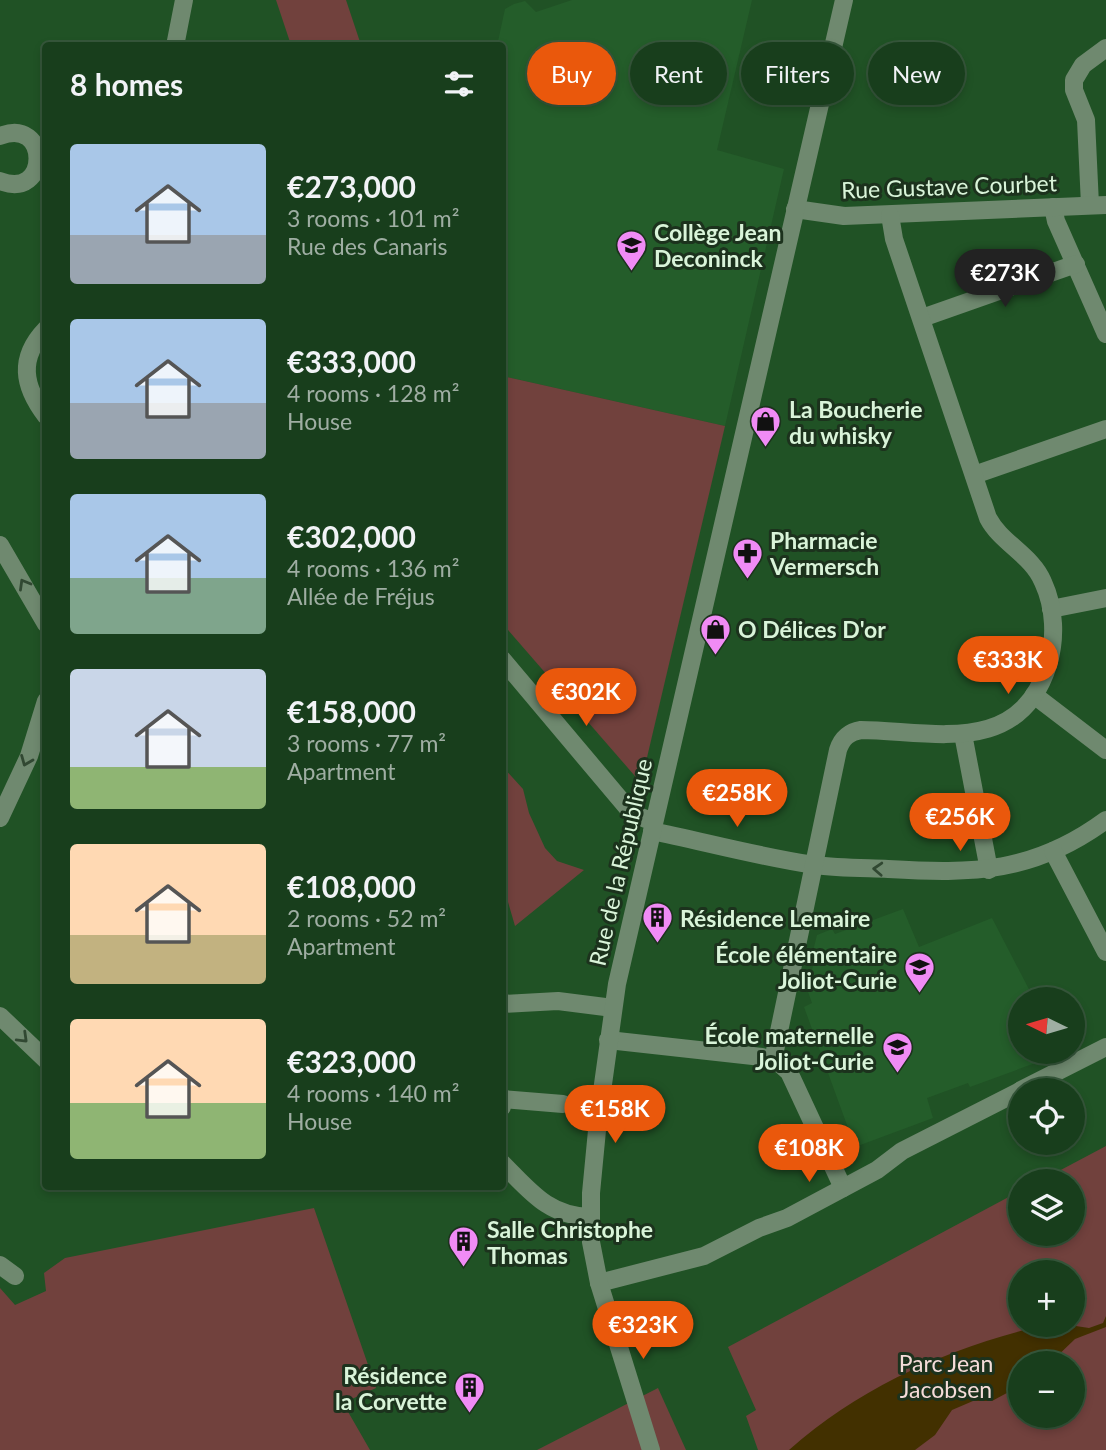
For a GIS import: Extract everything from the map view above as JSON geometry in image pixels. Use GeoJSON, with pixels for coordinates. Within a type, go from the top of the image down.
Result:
{"type":"FeatureCollection","features":[{"type":"Feature","properties":{"kind":"street"},"geometry":{"type":"LineString","coordinates":[[176,42],[184,0]]}},
{"type":"Feature","properties":{"kind":"street","name":"Rue de la République"},"geometry":{"type":"LineString","coordinates":[[651,1450],[592,1253],[590,1217],[598,1120],[612,1009],[845,0]]}},
{"type":"Feature","properties":{"kind":"street"},"geometry":{"type":"LineString","coordinates":[[1098,205],[1086,120],[1074,90],[1074,80],[1083,65],[1106,48]]}},
{"type":"Feature","properties":{"kind":"street"},"geometry":{"type":"LineString","coordinates":[[0,136],[12,132],[27,136],[37,149],[38,160],[35,171],[27,180],[12,184],[0,181]]}},
{"type":"Feature","properties":{"kind":"street","name":"Rue Gustave Courbet"},"geometry":{"type":"LineString","coordinates":[[795,209],[835,215],[890,215],[1098,205]]}},
{"type":"Feature","properties":{"kind":"street"},"geometry":{"type":"LineString","coordinates":[[1053,207],[1056,221],[1106,334]]}},
{"type":"Feature","properties":{"kind":"street"},"geometry":{"type":"LineString","coordinates":[[773,1060],[838,750],[845,737],[861,730],[963,734],[987,730],[1020,710],[1034,695],[1051,656],[1054,631],[1046,588],[1036,568],[991,523],[894,239],[890,215]]}},
{"type":"Feature","properties":{"kind":"street"},"geometry":{"type":"LineString","coordinates":[[922,318],[1076,264]]}},
{"type":"Feature","properties":{"kind":"street"},"geometry":{"type":"LineString","coordinates":[[42,335],[30,352],[26,372],[29,388],[42,409]]}},
{"type":"Feature","properties":{"kind":"street"},"geometry":{"type":"LineString","coordinates":[[974,475],[1106,429]]}},
{"type":"Feature","properties":{"kind":"street"},"geometry":{"type":"LineString","coordinates":[[0,545],[42,616]]}},
{"type":"Feature","properties":{"kind":"street"},"geometry":{"type":"LineString","coordinates":[[1051,609],[1106,598]]}},
{"type":"Feature","properties":{"kind":"street"},"geometry":{"type":"LineString","coordinates":[[506,664],[630,811],[653,826],[814,865],[944,872],[989,870],[1024,862],[1053,851],[1088,833],[1106,820]]}},
{"type":"Feature","properties":{"kind":"street"},"geometry":{"type":"LineString","coordinates":[[1034,695],[1106,750]]}},
{"type":"Feature","properties":{"kind":"street"},"geometry":{"type":"LineString","coordinates":[[0,818],[29,756],[42,714]]}},
{"type":"Feature","properties":{"kind":"street"},"geometry":{"type":"LineString","coordinates":[[963,734],[989,870]]}},
{"type":"Feature","properties":{"kind":"street"},"geometry":{"type":"LineString","coordinates":[[1053,851],[1106,952]]}},
{"type":"Feature","properties":{"kind":"street"},"geometry":{"type":"LineString","coordinates":[[506,1004],[558,1001],[612,1009]]}},
{"type":"Feature","properties":{"kind":"street"},"geometry":{"type":"LineString","coordinates":[[0,1016],[42,1056]]}},
{"type":"Feature","properties":{"kind":"street"},"geometry":{"type":"LineString","coordinates":[[608,1040],[773,1060],[784,1066],[793,1079],[843,1188]]}},
{"type":"Feature","properties":{"kind":"street"},"geometry":{"type":"LineString","coordinates":[[1046,1078],[1106,1047]]}},
{"type":"Feature","properties":{"kind":"street"},"geometry":{"type":"LineString","coordinates":[[599,1283],[704,1256],[759,1228],[781,1221],[877,1170],[902,1151],[1008,1098]]}},
{"type":"Feature","properties":{"kind":"street"},"geometry":{"type":"LineString","coordinates":[[506,1099],[563,1104]]}},
{"type":"Feature","properties":{"kind":"street"},"geometry":{"type":"LineString","coordinates":[[506,1167],[546,1206],[568,1215],[590,1217]]}},
{"type":"Feature","properties":{"kind":"street"},"geometry":{"type":"LineString","coordinates":[[0,1265],[15,1276]]}},
{"type":"Feature","properties":{"kind":"shaded area","name":"Collège Jean Deconinck"},"geometry":{"type":"Polygon","coordinates":[[[572,0],[752,0],[717,150],[784,169],[725,426],[506,377],[506,42],[498,42],[505,9],[525,1],[536,12],[572,0]]]}},
{"type":"Feature","properties":{"kind":"shaded area","name":"École élémentaire Joliot-Curie"},"geometry":{"type":"Polygon","coordinates":[[[903,909],[919,947],[992,918],[1028,987],[1008,987],[1008,1064],[1033,1064],[970,1087],[968,1083],[927,1098],[933,1118],[855,1147],[804,1007],[812,1003],[807,989],[817,935],[832,929],[835,934],[903,909]]]}},
{"type":"Feature","properties":{"kind":"shaded area"},"geometry":{"type":"Polygon","coordinates":[[[1106,1316],[1106,1327],[1085,1335],[1085,1327],[1103,1323],[1106,1316]]]}},
{"type":"Feature","properties":{"kind":"shaded area"},"geometry":{"type":"Polygon","coordinates":[[[1008,1335],[1008,1337],[1080,1337],[1062,1351],[1008,1351],[1008,1392],[992,1401],[973,1401],[952,1410],[935,1435],[915,1450],[789,1450],[844,1408],[873,1390],[934,1360],[1008,1335]]]}},
{"type":"Feature","properties":{"kind":"green space"},"geometry":{"type":"Polygon","coordinates":[[[276,0],[346,0],[360,42],[290,42],[276,0]]]}},
{"type":"Feature","properties":{"kind":"green space"},"geometry":{"type":"Polygon","coordinates":[[[506,377],[725,426],[641,783],[506,628],[506,377]]]}},
{"type":"Feature","properties":{"kind":"green space"},"geometry":{"type":"Polygon","coordinates":[[[506,770],[523,789],[529,813],[545,848],[557,861],[584,870],[515,926],[508,902],[506,770]]]}},
{"type":"Feature","properties":{"kind":"green space","name":"Parc Jean Jacobsen"},"geometry":{"type":"Polygon","coordinates":[[[1106,1146],[1106,1450],[758,1450],[746,1416],[756,1410],[728,1347],[1008,1197],[1008,1246],[1085,1246],[1085,1169],[1063,1169],[1106,1146]]]}},
{"type":"Feature","properties":{"kind":"green space"},"geometry":{"type":"Polygon","coordinates":[[[314,1208],[376,1388],[343,1403],[370,1450],[0,1450],[0,1288],[15,1305],[46,1291],[44,1273],[65,1258],[314,1208]]]}},
{"type":"Feature","properties":{"kind":"green space"},"geometry":{"type":"Polygon","coordinates":[[[658,1388],[686,1450],[537,1450],[658,1388]]]}},
{"type":"Feature","properties":{"kind":"place","name":"Collège Jean Deconinck"},"geometry":{"type":"Point","coordinates":[631,272]}},
{"type":"Feature","properties":{"kind":"place","name":"La Boucherie du whisky"},"geometry":{"type":"Point","coordinates":[766,449]}},
{"type":"Feature","properties":{"kind":"place","name":"Pharmacie Vermersch"},"geometry":{"type":"Point","coordinates":[747,580]}},
{"type":"Feature","properties":{"kind":"place","name":"O Délices D'or"},"geometry":{"type":"Point","coordinates":[715,656]}},
{"type":"Feature","properties":{"kind":"place","name":"Résidence Lemaire"},"geometry":{"type":"Point","coordinates":[657,945]}},
{"type":"Feature","properties":{"kind":"place","name":"École élémentaire Joliot-Curie"},"geometry":{"type":"Point","coordinates":[920,994]}},
{"type":"Feature","properties":{"kind":"place","name":"École maternelle Joliot-Curie"},"geometry":{"type":"Point","coordinates":[897,1075]}},
{"type":"Feature","properties":{"kind":"place","name":"Salle Christophe Thomas"},"geometry":{"type":"Point","coordinates":[464,1269]}},
{"type":"Feature","properties":{"kind":"place","name":"Résidence la Corvette"},"geometry":{"type":"Point","coordinates":[470,1415]}}]}
